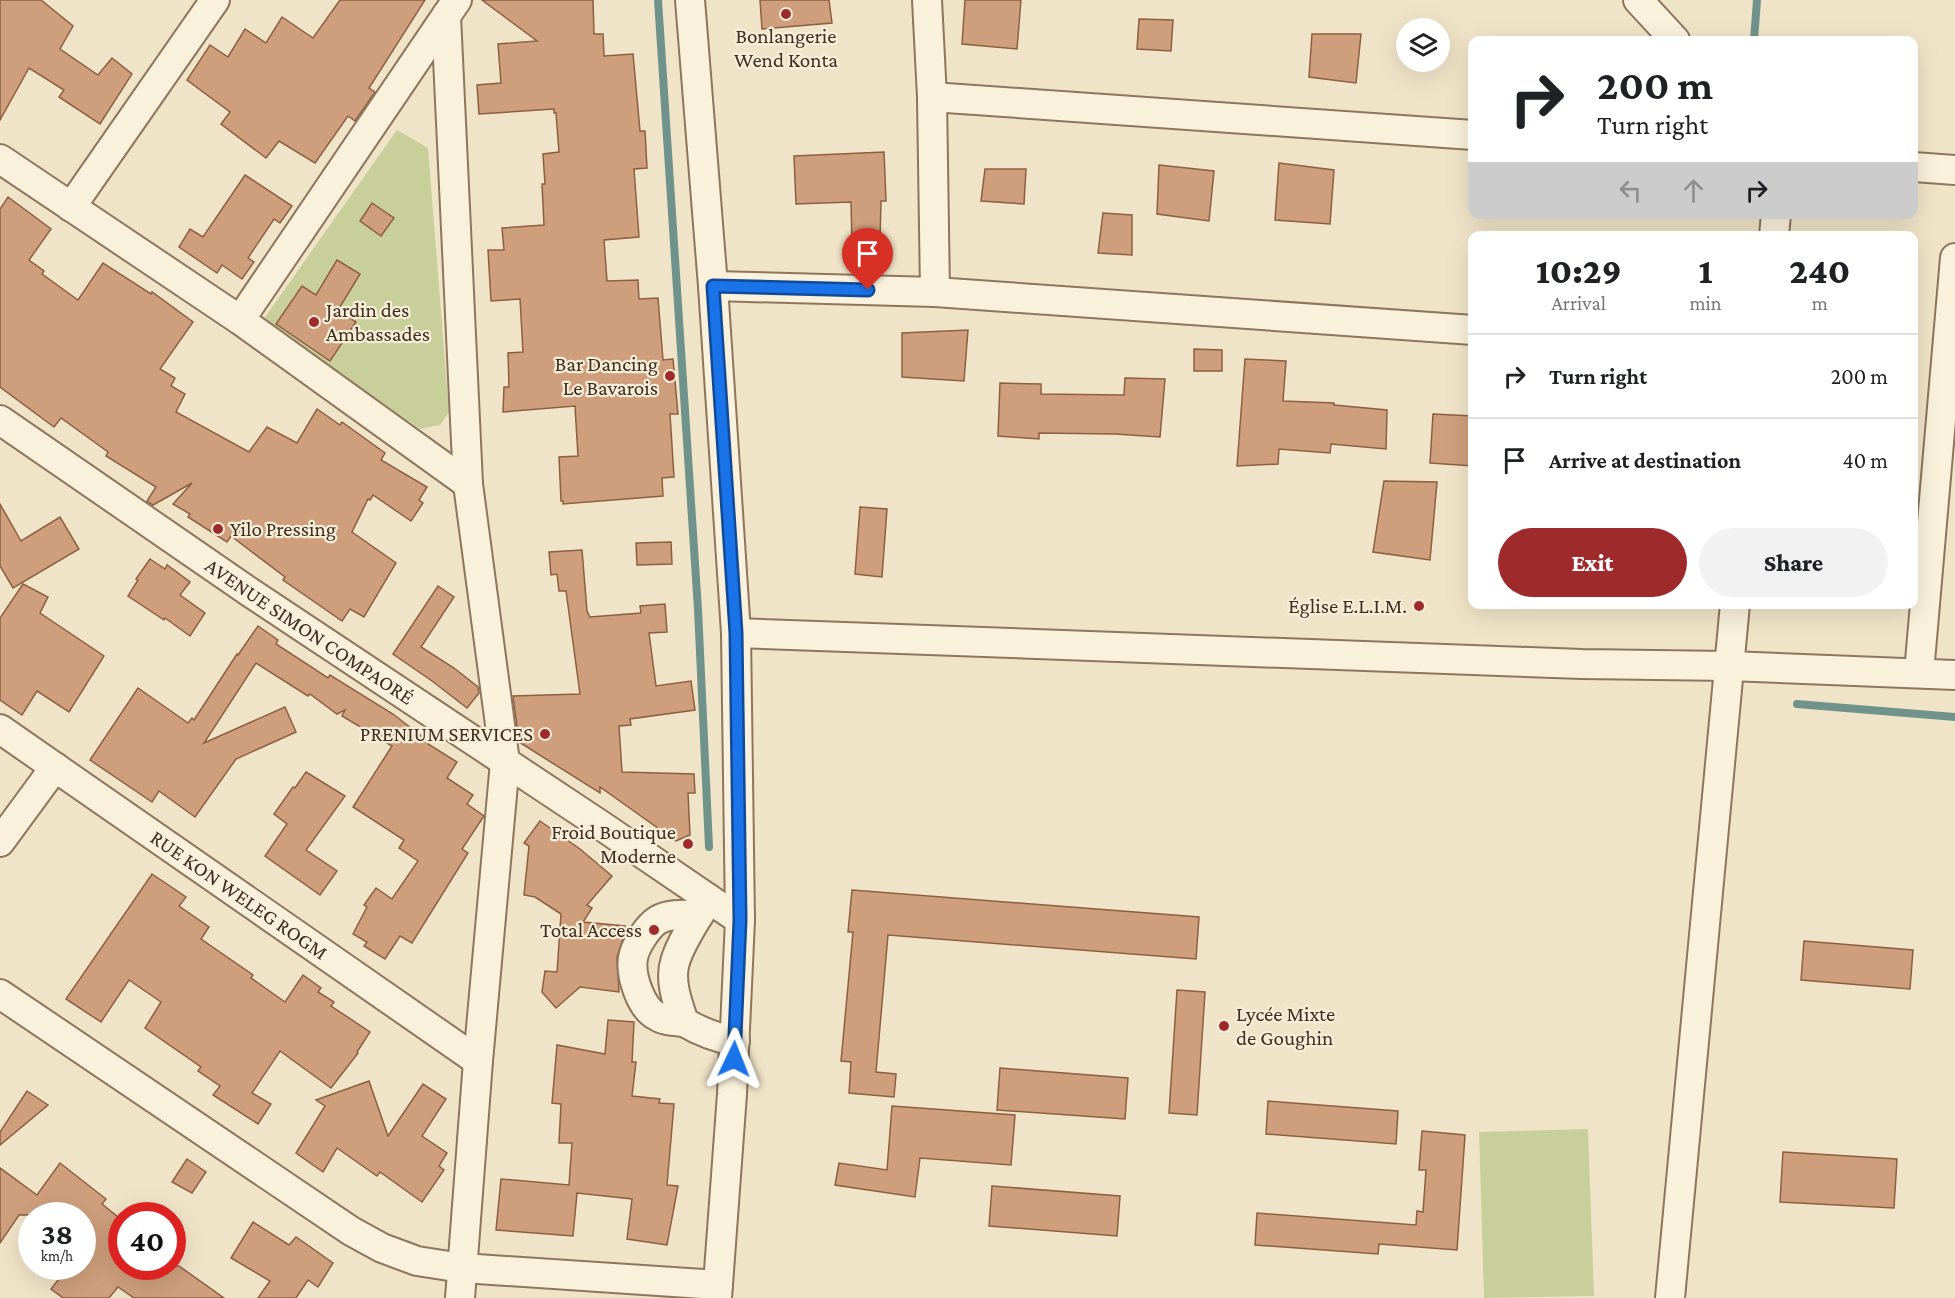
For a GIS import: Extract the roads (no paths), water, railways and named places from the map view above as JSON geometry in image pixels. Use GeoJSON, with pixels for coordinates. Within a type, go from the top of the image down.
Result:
{"type":"FeatureCollection","features":[{"type":"Feature","properties":{"kind":"street"},"geometry":{"type":"LineString","coordinates":[[71,207],[214,0]]}},
{"type":"Feature","properties":{"kind":"street"},"geometry":{"type":"LineString","coordinates":[[0,994],[351,1232],[382,1248],[417,1261],[462,1268],[718,1291],[735,1041],[740,920],[736,633],[713,286],[690,0]]}},
{"type":"Feature","properties":{"kind":"street"},"geometry":{"type":"LineString","coordinates":[[927,0],[932,97],[935,292]]}},
{"type":"Feature","properties":{"kind":"street"},"geometry":{"type":"LineString","coordinates":[[1638,0],[1671,36]]}},
{"type":"Feature","properties":{"kind":"street"},"geometry":{"type":"LineString","coordinates":[[240,320],[452,8]]}},
{"type":"Feature","properties":{"kind":"street"},"geometry":{"type":"LineString","coordinates":[[452,8],[468,484],[505,762],[478,1061],[460,1298]]}},
{"type":"Feature","properties":{"kind":"street"},"geometry":{"type":"LineString","coordinates":[[932,97],[1468,135]]}},
{"type":"Feature","properties":{"kind":"street"},"geometry":{"type":"LineString","coordinates":[[0,159],[240,320],[468,484]]}},
{"type":"Feature","properties":{"kind":"street"},"geometry":{"type":"LineString","coordinates":[[1918,167],[1955,170]]}},
{"type":"Feature","properties":{"kind":"street"},"geometry":{"type":"LineString","coordinates":[[1919,673],[1955,258]]}},
{"type":"Feature","properties":{"kind":"street"},"geometry":{"type":"LineString","coordinates":[[713,286],[935,292],[1468,330]]}},
{"type":"Feature","properties":{"kind":"street","name":"AVENUE SIMON COMPAORÉ"},"geometry":{"type":"LineString","coordinates":[[0,420],[241,586],[505,762],[704,907],[740,920]]}},
{"type":"Feature","properties":{"kind":"street"},"geometry":{"type":"LineString","coordinates":[[1670,1298],[1735,609]]}},
{"type":"Feature","properties":{"kind":"street"},"geometry":{"type":"LineString","coordinates":[[736,633],[1582,664],[1729,666],[1955,675]]}},
{"type":"Feature","properties":{"kind":"street","name":"RUE KON WELEG ROGM"},"geometry":{"type":"LineString","coordinates":[[0,729],[478,1061]]}},
{"type":"Feature","properties":{"kind":"street"},"geometry":{"type":"LineString","coordinates":[[0,842],[55,767]]}},
{"type":"Feature","properties":{"kind":"street"},"geometry":{"type":"LineString","coordinates":[[704,907],[660,919],[648,927],[633,959],[636,986],[647,1009],[656,1016],[684,1022],[717,1038],[735,1041]]}},
{"type":"Feature","properties":{"kind":"street"},"geometry":{"type":"LineString","coordinates":[[684,1022],[675,987],[674,963],[704,907]]}},
{"type":"Feature","properties":{"kind":"waterway"},"geometry":{"type":"LineString","coordinates":[[658,0],[698,609],[709,847]]}},
{"type":"Feature","properties":{"kind":"waterway"},"geometry":{"type":"LineString","coordinates":[[1754,36],[1757,0]]}},
{"type":"Feature","properties":{"kind":"waterway"},"geometry":{"type":"LineString","coordinates":[[1797,704],[1955,717]]}},
{"type":"Feature","properties":{"kind":"place","name":"Bonlangerie Wend Konta"},"geometry":{"type":"Point","coordinates":[786,14]}},
{"type":"Feature","properties":{"kind":"place","name":"Jardin des Ambassades"},"geometry":{"type":"Point","coordinates":[314,322]}},
{"type":"Feature","properties":{"kind":"place","name":"Bar Dancing Le Bavarois"},"geometry":{"type":"Point","coordinates":[670,376]}},
{"type":"Feature","properties":{"kind":"place","name":"Yilo Pressing"},"geometry":{"type":"Point","coordinates":[218,529]}},
{"type":"Feature","properties":{"kind":"place","name":"Église E.L.I.M."},"geometry":{"type":"Point","coordinates":[1419,606]}},
{"type":"Feature","properties":{"kind":"place","name":"PRENIUM SERVICES"},"geometry":{"type":"Point","coordinates":[545,734]}},
{"type":"Feature","properties":{"kind":"place","name":"Froid Boutique Moderne"},"geometry":{"type":"Point","coordinates":[688,844]}},
{"type":"Feature","properties":{"kind":"place","name":"Total Access"},"geometry":{"type":"Point","coordinates":[654,930]}},
{"type":"Feature","properties":{"kind":"place","name":"Lycée Mixte de Goughin"},"geometry":{"type":"Point","coordinates":[1224,1026]}}]}
